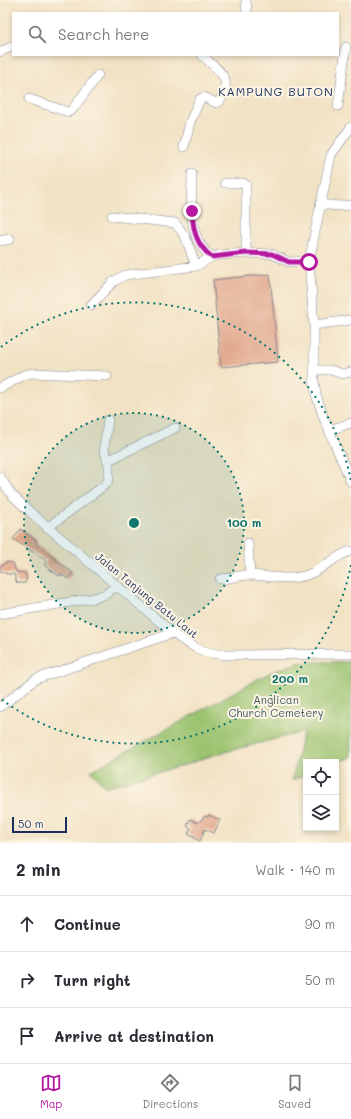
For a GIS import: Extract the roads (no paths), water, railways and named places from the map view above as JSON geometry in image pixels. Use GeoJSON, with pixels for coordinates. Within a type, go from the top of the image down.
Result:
{"type":"FeatureCollection","features":[{"type":"Feature","properties":{"kind":"street"},"geometry":{"type":"LineString","coordinates":[[246,0],[246,12]]}},
{"type":"Feature","properties":{"kind":"street"},"geometry":{"type":"LineString","coordinates":[[0,52],[12,46]]}},
{"type":"Feature","properties":{"kind":"street"},"geometry":{"type":"LineString","coordinates":[[338,106],[348,58],[346,47]]}},
{"type":"Feature","properties":{"kind":"street"},"geometry":{"type":"LineString","coordinates":[[184,147],[190,122],[200,99],[204,97],[216,103],[219,102],[226,84],[226,78],[203,56]]}},
{"type":"Feature","properties":{"kind":"street"},"geometry":{"type":"LineString","coordinates":[[29,99],[68,112],[72,110],[98,76]]}},
{"type":"Feature","properties":{"kind":"street"},"geometry":{"type":"LineString","coordinates":[[351,127],[331,155],[309,262],[314,325],[314,370],[316,394],[329,430],[351,482]]}},
{"type":"Feature","properties":{"kind":"street"},"geometry":{"type":"LineString","coordinates":[[339,142],[351,137]]}},
{"type":"Feature","properties":{"kind":"street"},"geometry":{"type":"LineString","coordinates":[[192,174],[192,224],[196,239],[203,250],[212,257]]}},
{"type":"Feature","properties":{"kind":"street"},"geometry":{"type":"LineString","coordinates":[[225,183],[243,183],[246,185],[246,253]]}},
{"type":"Feature","properties":{"kind":"street"},"geometry":{"type":"LineString","coordinates":[[320,204],[339,206],[351,205]]}},
{"type":"Feature","properties":{"kind":"street"},"geometry":{"type":"LineString","coordinates":[[112,216],[175,223],[185,236],[196,266]]}},
{"type":"Feature","properties":{"kind":"street"},"geometry":{"type":"LineString","coordinates":[[0,241],[10,239]]}},
{"type":"Feature","properties":{"kind":"street"},"geometry":{"type":"LineString","coordinates":[[91,305],[113,282],[124,275],[196,266],[212,257],[246,253],[272,254],[289,262],[309,262]]}},
{"type":"Feature","properties":{"kind":"street"},"geometry":{"type":"LineString","coordinates":[[314,325],[351,320]]}},
{"type":"Feature","properties":{"kind":"street"},"geometry":{"type":"LineString","coordinates":[[314,370],[330,370],[343,374],[351,372]]}},
{"type":"Feature","properties":{"kind":"street"},"geometry":{"type":"LineString","coordinates":[[0,388],[24,375],[32,373],[106,376]]}},
{"type":"Feature","properties":{"kind":"street"},"geometry":{"type":"LineString","coordinates":[[47,528],[105,485],[109,479],[108,462],[104,449],[108,420]]}},
{"type":"Feature","properties":{"kind":"street"},"geometry":{"type":"LineString","coordinates":[[329,430],[351,423]]}},
{"type":"Feature","properties":{"kind":"street"},"geometry":{"type":"LineString","coordinates":[[108,462],[111,458],[175,428]]}},
{"type":"Feature","properties":{"kind":"street","name":"Jalan Tanjung Batu Laut"},"geometry":{"type":"LineString","coordinates":[[0,477],[11,494],[47,528],[173,633],[194,648],[209,653],[351,654]]}},
{"type":"Feature","properties":{"kind":"street"},"geometry":{"type":"LineString","coordinates":[[248,542],[250,575]]}},
{"type":"Feature","properties":{"kind":"street"},"geometry":{"type":"LineString","coordinates":[[220,579],[250,575],[290,578],[306,575],[322,569],[345,553],[351,551]]}},
{"type":"Feature","properties":{"kind":"street"},"geometry":{"type":"LineString","coordinates":[[0,614],[94,598],[106,594],[116,586]]}},
{"type":"Feature","properties":{"kind":"street"},"geometry":{"type":"LineString","coordinates":[[0,707],[36,678],[173,633]]}},
{"type":"Feature","properties":{"kind":"street","name":"Jalan Tanjung Batu Laut"},"geometry":{"type":"LineString","coordinates":[[337,655],[351,658]]}},
{"type":"Feature","properties":{"kind":"district","name":"KAMPUNG BUTON"},"geometry":{"type":"Point","coordinates":[276,91]}},
{"type":"Feature","properties":{"kind":"park label","name":"Anglican Church Cemetery"},"geometry":{"type":"Point","coordinates":[276,705]}}]}
